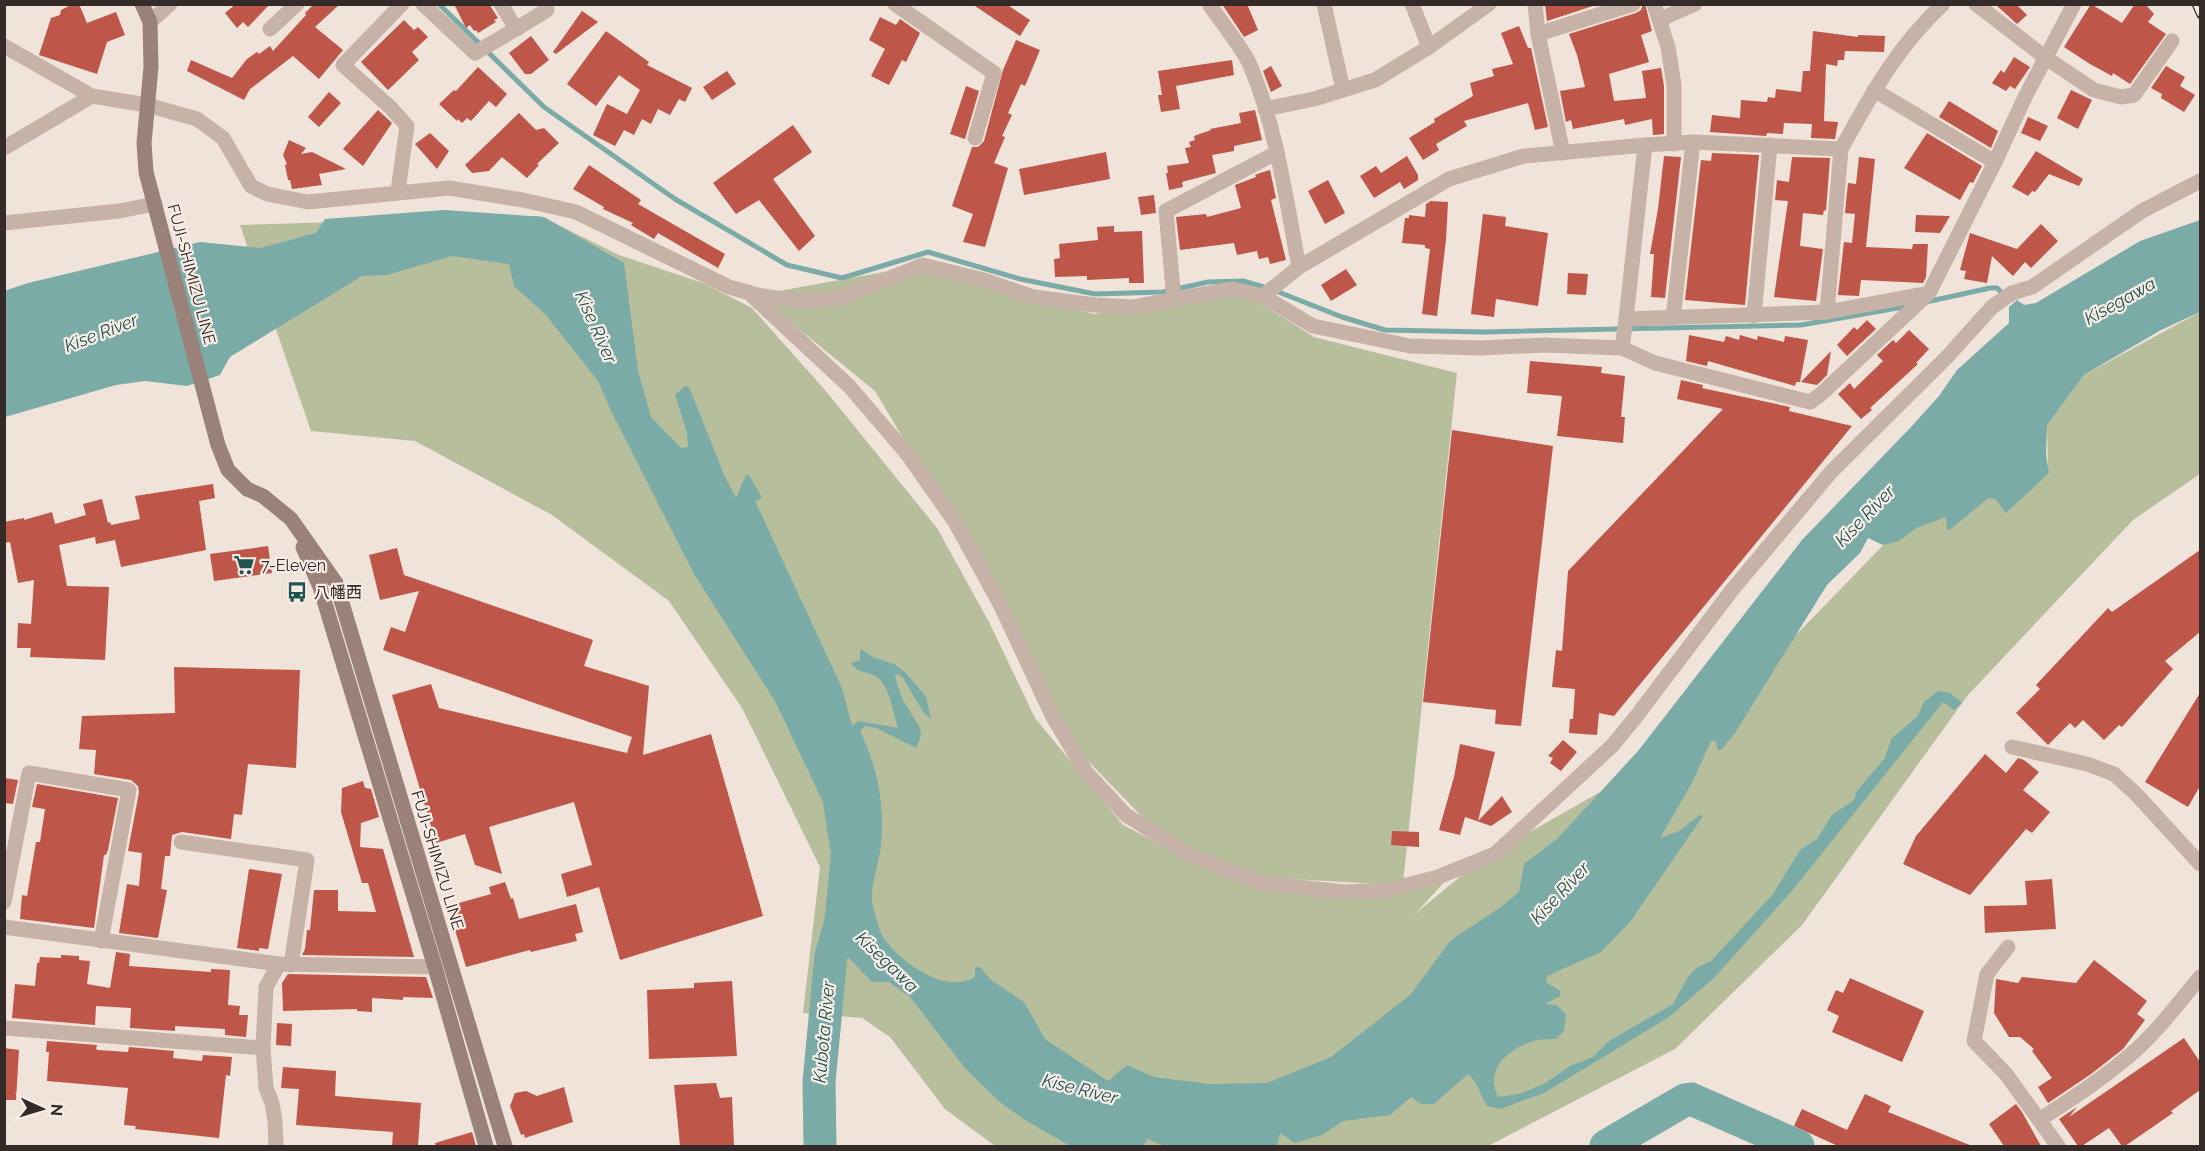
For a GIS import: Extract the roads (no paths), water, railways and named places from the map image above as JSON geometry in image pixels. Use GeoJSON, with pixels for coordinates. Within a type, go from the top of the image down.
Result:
{"type":"FeatureCollection","features":[{"type":"Feature","properties":{"kind":"main road","name":"FUJI-SHIMIZU LINE"},"geometry":{"type":"LineString","coordinates":[[142,4],[150,22],[151,67],[144,143],[146,172],[218,445],[228,470],[247,489],[271,501],[291,519],[336,583],[505,1146]]}},
{"type":"Feature","properties":{"kind":"main road","name":"FUJI-SHIMIZU LINE"},"geometry":{"type":"LineString","coordinates":[[291,519],[320,587],[435,966],[486,1146]]}},
{"type":"Feature","properties":{"kind":"street"},"geometry":{"type":"LineString","coordinates":[[150,22],[170,4]]}},
{"type":"Feature","properties":{"kind":"street"},"geometry":{"type":"LineString","coordinates":[[270,29],[297,4]]}},
{"type":"Feature","properties":{"kind":"street"},"geometry":{"type":"LineString","coordinates":[[398,192],[407,126],[390,107],[343,66],[402,4]]}},
{"type":"Feature","properties":{"kind":"street"},"geometry":{"type":"LineString","coordinates":[[423,4],[475,53],[547,10]]}},
{"type":"Feature","properties":{"kind":"street"},"geometry":{"type":"LineString","coordinates":[[501,4],[516,29]]}},
{"type":"Feature","properties":{"kind":"street"},"geometry":{"type":"LineString","coordinates":[[895,4],[994,74],[975,138]]}},
{"type":"Feature","properties":{"kind":"street"},"geometry":{"type":"LineString","coordinates":[[1209,4],[1250,63],[1276,153],[1299,267]]}},
{"type":"Feature","properties":{"kind":"street"},"geometry":{"type":"LineString","coordinates":[[1324,4],[1343,90]]}},
{"type":"Feature","properties":{"kind":"street"},"geometry":{"type":"LineString","coordinates":[[1412,4],[1429,46]]}},
{"type":"Feature","properties":{"kind":"street"},"geometry":{"type":"LineString","coordinates":[[1265,109],[1314,99],[1375,80],[1489,4]]}},
{"type":"Feature","properties":{"kind":"street"},"geometry":{"type":"LineString","coordinates":[[1535,4],[1538,34],[1563,153]]}},
{"type":"Feature","properties":{"kind":"street"},"geometry":{"type":"LineString","coordinates":[[1538,34],[1633,4]]}},
{"type":"Feature","properties":{"kind":"street"},"geometry":{"type":"LineString","coordinates":[[1654,4],[1668,47],[1674,85],[1674,144]]}},
{"type":"Feature","properties":{"kind":"street"},"geometry":{"type":"LineString","coordinates":[[1659,20],[1695,4]]}},
{"type":"Feature","properties":{"kind":"street"},"geometry":{"type":"LineString","coordinates":[[1827,312],[1841,149],[1898,52],[1943,4]]}},
{"type":"Feature","properties":{"kind":"street"},"geometry":{"type":"LineString","coordinates":[[1976,4],[2046,58],[2094,90],[2121,97],[2134,95],[2172,41]]}},
{"type":"Feature","properties":{"kind":"street"},"geometry":{"type":"LineString","coordinates":[[4,46],[92,96],[147,105],[197,119],[223,138],[251,186],[267,194],[308,202],[449,188],[523,200],[576,212],[729,287],[748,292],[798,301],[840,298],[923,265],[984,280],[1034,297],[1133,307],[1232,289],[1263,296],[1312,326],[1410,346],[1481,348],[1623,344],[1655,363],[1810,402],[1929,293],[2025,97],[2074,4]]}},
{"type":"Feature","properties":{"kind":"street"},"geometry":{"type":"LineString","coordinates":[[1874,90],[1995,162]]}},
{"type":"Feature","properties":{"kind":"street"},"geometry":{"type":"LineString","coordinates":[[4,148],[92,96]]}},
{"type":"Feature","properties":{"kind":"street"},"geometry":{"type":"LineString","coordinates":[[1263,296],[1299,267],[1449,180],[1524,156],[1693,142],[1841,149]]}},
{"type":"Feature","properties":{"kind":"street"},"geometry":{"type":"LineString","coordinates":[[1673,318],[1693,142]]}},
{"type":"Feature","properties":{"kind":"street"},"geometry":{"type":"LineString","coordinates":[[1623,344],[1645,145]]}},
{"type":"Feature","properties":{"kind":"street"},"geometry":{"type":"LineString","coordinates":[[1754,316],[1770,145]]}},
{"type":"Feature","properties":{"kind":"street"},"geometry":{"type":"LineString","coordinates":[[1174,300],[1166,211],[1276,153]]}},
{"type":"Feature","properties":{"kind":"street"},"geometry":{"type":"LineString","coordinates":[[748,292],[849,386],[908,455],[955,522],[1001,606],[1053,717],[1075,754],[1086,772],[1126,814],[1190,855],[1261,884],[1345,892],[1387,890],[1438,877],[1495,854],[1612,746],[1732,590],[1831,472],[1947,357],[1992,307],[2012,293],[2032,287],[2142,211],[2200,181]]}},
{"type":"Feature","properties":{"kind":"street"},"geometry":{"type":"LineString","coordinates":[[4,224],[119,211],[155,204]]}},
{"type":"Feature","properties":{"kind":"street"},"geometry":{"type":"LineString","coordinates":[[1626,319],[1827,312],[1929,293]]}},
{"type":"Feature","properties":{"kind":"street"},"geometry":{"type":"LineString","coordinates":[[2012,747],[2087,764],[2114,774],[2136,794],[2200,864]]}},
{"type":"Feature","properties":{"kind":"street"},"geometry":{"type":"LineString","coordinates":[[4,902],[29,773],[129,790],[101,941]]}},
{"type":"Feature","properties":{"kind":"street"},"geometry":{"type":"LineString","coordinates":[[181,842],[307,860],[285,964],[266,987],[262,1048],[266,1088],[275,1120],[276,1146]]}},
{"type":"Feature","properties":{"kind":"street"},"geometry":{"type":"LineString","coordinates":[[4,927],[285,964],[435,966]]}},
{"type":"Feature","properties":{"kind":"street"},"geometry":{"type":"LineString","coordinates":[[2008,947],[1987,974],[1974,1041],[2006,1074],[2058,1146]]}},
{"type":"Feature","properties":{"kind":"street"},"geometry":{"type":"LineString","coordinates":[[2039,1120],[2089,1088],[2131,1055],[2172,1013],[2200,977]]}},
{"type":"Feature","properties":{"kind":"street"},"geometry":{"type":"LineString","coordinates":[[4,1028],[262,1048]]}},
{"type":"Feature","properties":{"kind":"water"},"geometry":{"type":"Polygon","coordinates":[[[444,210],[544,217],[624,263],[638,371],[651,417],[681,448],[688,447],[687,432],[675,395],[685,386],[689,387],[725,477],[736,498],[746,475],[749,475],[762,498],[755,501],[842,688],[852,726],[859,721],[898,728],[884,685],[875,676],[859,670],[851,663],[860,660],[860,649],[875,658],[894,664],[906,673],[926,697],[931,719],[924,713],[903,678],[898,674],[895,677],[903,700],[920,728],[921,736],[916,748],[876,728],[865,726],[860,731],[872,759],[881,804],[882,835],[872,901],[883,937],[913,967],[938,979],[964,982],[975,977],[975,968],[979,966],[991,980],[1024,1002],[1045,1039],[1108,1081],[1127,1065],[1154,1077],[1209,1084],[1267,1083],[1331,1057],[1410,995],[1451,940],[1501,907],[1519,892],[1524,864],[1558,838],[1638,751],[1802,540],[1911,427],[1939,396],[1957,370],[2009,323],[2009,307],[2017,300],[2024,305],[2036,303],[2140,241],[2200,220],[2200,312],[2161,330],[2084,375],[2047,425],[2046,455],[2049,473],[2006,513],[1995,499],[1988,498],[1951,529],[1947,530],[1946,517],[1916,528],[1899,541],[1883,545],[1868,538],[1860,553],[1827,585],[1735,733],[1721,750],[1718,750],[1716,741],[1711,741],[1692,783],[1660,838],[1679,831],[1700,815],[1703,816],[1630,922],[1601,952],[1547,976],[1546,982],[1560,991],[1560,996],[1545,1004],[1556,1005],[1566,1014],[1564,1031],[1556,1039],[1527,1043],[1509,1053],[1502,1060],[1494,1077],[1498,1097],[1520,1094],[1544,1084],[1570,1066],[1593,1057],[1609,1041],[1673,1004],[1688,977],[1696,968],[1711,961],[1773,894],[1800,850],[1817,839],[1832,815],[1854,800],[1857,791],[1885,758],[1891,739],[1918,716],[1924,702],[1938,691],[1950,693],[1962,703],[1954,710],[1943,702],[1791,892],[1715,977],[1669,1017],[1544,1093],[1500,1109],[1487,1106],[1477,1085],[1468,1074],[1434,1104],[1421,1104],[1411,1097],[1390,1115],[1343,1121],[1322,1135],[1295,1143],[1280,1133],[1277,1146],[1164,1146],[1148,1139],[1143,1146],[1070,1146],[1001,1103],[965,1068],[910,997],[889,982],[872,982],[843,952],[822,944],[831,854],[823,802],[775,701],[694,574],[598,381],[546,315],[514,286],[509,264],[452,256],[387,275],[362,276],[230,357],[220,375],[187,386],[145,381],[116,385],[5,417],[4,291],[28,283],[200,242],[260,248],[316,233],[325,219],[444,210]]]}},
{"type":"Feature","properties":{"kind":"waterway"},"geometry":{"type":"LineString","coordinates":[[439,4],[544,107],[675,199],[787,265],[842,278],[928,252],[1020,279],[1095,294],[1163,292],[1208,282],[1243,281],[1267,288]]}},
{"type":"Feature","properties":{"kind":"waterway"},"geometry":{"type":"LineString","coordinates":[[1926,302],[1990,288],[1997,288],[2005,296]]}},
{"type":"Feature","properties":{"kind":"waterway"},"geometry":{"type":"LineString","coordinates":[[1276,291],[1342,317],[1385,330],[1484,332],[1801,325],[1909,306]]}},
{"type":"Feature","properties":{"kind":"waterway","name":"Kubota River"},"geometry":{"type":"LineString","coordinates":[[820,1146],[819,1082],[831,956],[845,908]]}},
{"type":"Feature","properties":{"kind":"waterway","name":"Kubota River"},"geometry":{"type":"LineString","coordinates":[[1606,1146],[1685,1100],[1691,1099],[1798,1146]]}},
{"type":"Feature","properties":{"kind":"railway"},"geometry":{"type":"LineString","coordinates":[[2195,4],[2200,15]]}},
{"type":"Feature","properties":{"kind":"place","name":"7-Eleven"},"geometry":{"type":"Point","coordinates":[244,565]}},
{"type":"Feature","properties":{"kind":"place","name":"八幡西"},"geometry":{"type":"Point","coordinates":[297,592]}},
{"type":"Feature","properties":{"kind":"water label","name":"Kisegawa"},"geometry":{"type":"Point","coordinates":[2120,301]}},
{"type":"Feature","properties":{"kind":"water label","name":"Kise River"},"geometry":{"type":"Point","coordinates":[596,327]}},
{"type":"Feature","properties":{"kind":"water label","name":"Kise River"},"geometry":{"type":"Point","coordinates":[101,333]}},
{"type":"Feature","properties":{"kind":"water label","name":"Kise River"},"geometry":{"type":"Point","coordinates":[1865,516]}},
{"type":"Feature","properties":{"kind":"water label","name":"Kise River"},"geometry":{"type":"Point","coordinates":[1560,893]}},
{"type":"Feature","properties":{"kind":"water label","name":"Kisegawa"},"geometry":{"type":"Point","coordinates":[887,962]}},
{"type":"Feature","properties":{"kind":"water label","name":"Kise River"},"geometry":{"type":"Point","coordinates":[1080,1089]}}]}
